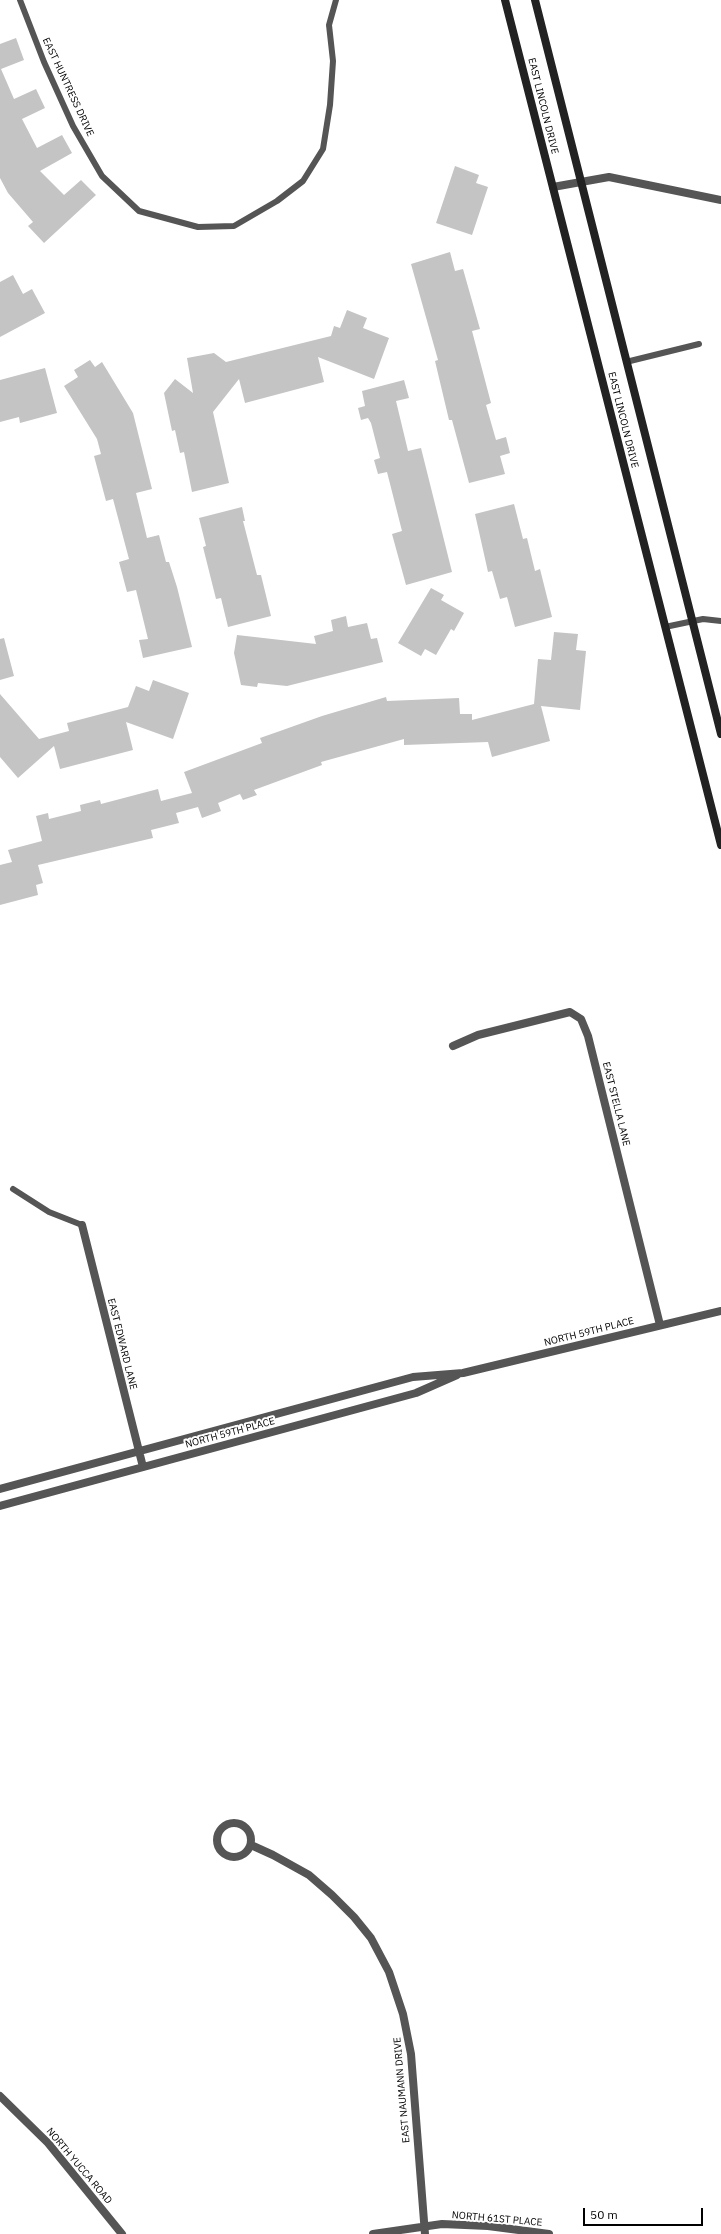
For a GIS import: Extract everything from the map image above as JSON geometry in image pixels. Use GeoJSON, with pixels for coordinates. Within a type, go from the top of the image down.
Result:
{"type":"FeatureCollection","features":[{"type":"Feature","properties":{"kind":"main road","name":"EAST LINCOLN DRIVE"},"geometry":{"type":"LineString","coordinates":[[505,0],[721,845]]}},
{"type":"Feature","properties":{"kind":"main road","name":"EAST LINCOLN DRIVE"},"geometry":{"type":"LineString","coordinates":[[535,0],[721,734]]}},
{"type":"Feature","properties":{"kind":"street"},"geometry":{"type":"LineString","coordinates":[[553,187],[609,177],[721,200]]}},
{"type":"Feature","properties":{"kind":"street","name":"EAST STELLA LANE"},"geometry":{"type":"LineString","coordinates":[[454,1046],[478,1035],[570,1012],[581,1019],[588,1036],[660,1325]]}},
{"type":"Feature","properties":{"kind":"street","name":"EAST EDWARD LANE"},"geometry":{"type":"LineString","coordinates":[[82,1225],[143,1467]]}},
{"type":"Feature","properties":{"kind":"street","name":"NORTH 59TH PLACE"},"geometry":{"type":"LineString","coordinates":[[0,1489],[413,1377],[463,1373],[721,1311]]}},
{"type":"Feature","properties":{"kind":"street","name":"NORTH 59TH PLACE"},"geometry":{"type":"LineString","coordinates":[[0,1506],[416,1394],[463,1373]]}},
{"type":"Feature","properties":{"kind":"street"},"geometry":{"type":"LineString","coordinates":[[228,1823],[239,1823],[248,1829],[251,1834],[250,1845],[244,1854],[232,1857],[222,1852],[217,1841],[217,1835],[228,1823]]}},
{"type":"Feature","properties":{"kind":"street","name":"EAST NAUMANN DRIVE"},"geometry":{"type":"LineString","coordinates":[[250,1845],[273,1855],[309,1876],[332,1895],[354,1916],[371,1938],[389,1972],[403,2014],[411,2054],[425,2230]]}},
{"type":"Feature","properties":{"kind":"street","name":"NORTH YUCCA ROAD"},"geometry":{"type":"LineString","coordinates":[[0,2096],[48,2143],[122,2234]]}},
{"type":"Feature","properties":{"kind":"street","name":"NORTH 61ST PLACE"},"geometry":{"type":"LineString","coordinates":[[373,2234],[425,2230],[442,2224],[488,2226],[549,2234]]}},
{"type":"Feature","properties":{"kind":"lane","name":"EAST HUNTRESS DRIVE"},"geometry":{"type":"LineString","coordinates":[[20,0],[44,62],[66,112],[102,176],[138,211],[198,227],[234,226],[277,201],[303,181],[323,149],[330,105],[332,61],[329,26],[336,0]]}},
{"type":"Feature","properties":{"kind":"lane"},"geometry":{"type":"LineString","coordinates":[[626,362],[699,344]]}},
{"type":"Feature","properties":{"kind":"lane"},"geometry":{"type":"LineString","coordinates":[[665,627],[703,619],[721,622]]}},
{"type":"Feature","properties":{"kind":"lane"},"geometry":{"type":"LineString","coordinates":[[13,1189],[49,1212],[82,1225]]}},
{"type":"Feature","properties":{"kind":"building"},"geometry":{"type":"Polygon","coordinates":[[[16,38],[24,60],[1,69],[14,99],[36,89],[45,108],[22,119],[37,148],[62,135],[72,153],[40,171],[64,195],[81,180],[96,195],[44,243],[28,226],[33,222],[8,193],[0,178],[0,44],[16,38]]]}},
{"type":"Feature","properties":{"kind":"building"},"geometry":{"type":"Polygon","coordinates":[[[455,166],[479,175],[476,183],[488,187],[472,235],[436,223],[455,166]]]}},
{"type":"Feature","properties":{"kind":"building"},"geometry":{"type":"Polygon","coordinates":[[[450,252],[455,271],[463,269],[480,329],[472,331],[491,403],[486,405],[496,440],[506,437],[510,453],[500,456],[505,474],[469,483],[452,420],[449,420],[435,361],[438,360],[411,264],[450,252]]]}},
{"type":"Feature","properties":{"kind":"building"},"geometry":{"type":"Polygon","coordinates":[[[13,275],[23,294],[32,289],[45,313],[0,337],[0,282],[13,275]]]}},
{"type":"Feature","properties":{"kind":"building"},"geometry":{"type":"Polygon","coordinates":[[[347,310],[367,318],[363,328],[389,338],[374,379],[318,357],[324,382],[245,403],[239,379],[213,412],[229,483],[192,492],[184,452],[180,453],[175,430],[172,431],[164,393],[175,379],[193,393],[187,358],[214,353],[226,362],[331,336],[334,326],[340,328],[347,310]]]}},
{"type":"Feature","properties":{"kind":"building"},"geometry":{"type":"Polygon","coordinates":[[[90,360],[95,367],[102,362],[133,413],[152,489],[136,493],[147,538],[159,535],[166,562],[169,562],[177,587],[192,647],[143,658],[139,640],[148,639],[136,590],[127,592],[119,562],[129,559],[113,499],[106,501],[94,456],[101,454],[97,439],[64,386],[78,377],[74,370],[90,360]]]}},
{"type":"Feature","properties":{"kind":"building"},"geometry":{"type":"Polygon","coordinates":[[[45,368],[57,413],[20,423],[19,417],[0,422],[0,380],[45,368]]]}},
{"type":"Feature","properties":{"kind":"building"},"geometry":{"type":"Polygon","coordinates":[[[404,380],[409,398],[396,401],[408,451],[421,448],[452,572],[406,585],[392,534],[402,531],[387,472],[378,474],[374,460],[380,458],[371,423],[368,418],[361,420],[358,408],[365,406],[362,391],[404,380]]]}},
{"type":"Feature","properties":{"kind":"building"},"geometry":{"type":"Polygon","coordinates":[[[514,504],[523,539],[527,538],[535,571],[540,569],[552,617],[515,627],[507,597],[500,599],[492,571],[488,572],[475,514],[514,504]]]}},
{"type":"Feature","properties":{"kind":"building"},"geometry":{"type":"Polygon","coordinates":[[[242,507],[245,521],[243,521],[257,575],[261,575],[271,616],[228,627],[221,598],[216,599],[203,547],[206,546],[199,518],[242,507]]]}},
{"type":"Feature","properties":{"kind":"building"},"geometry":{"type":"Polygon","coordinates":[[[431,588],[444,595],[441,600],[464,613],[454,631],[451,629],[436,655],[425,649],[421,656],[398,643],[431,588]]]}},
{"type":"Feature","properties":{"kind":"building"},"geometry":{"type":"Polygon","coordinates":[[[346,616],[348,627],[367,623],[371,639],[377,638],[383,662],[287,686],[258,683],[257,687],[241,685],[234,653],[237,635],[316,644],[314,636],[333,631],[331,620],[346,616]]]}},
{"type":"Feature","properties":{"kind":"building"},"geometry":{"type":"Polygon","coordinates":[[[554,632],[578,634],[576,650],[586,651],[580,710],[541,706],[550,741],[492,757],[488,742],[404,745],[404,739],[321,762],[322,765],[254,790],[257,795],[243,800],[240,794],[218,803],[221,811],[202,818],[198,807],[176,813],[179,823],[151,830],[153,838],[38,865],[43,883],[36,885],[38,895],[0,905],[0,865],[12,862],[8,850],[42,841],[36,816],[48,813],[49,819],[81,811],[80,805],[100,800],[101,804],[158,789],[161,801],[192,793],[184,772],[262,743],[260,738],[322,716],[386,697],[387,701],[459,698],[460,714],[472,714],[472,720],[534,704],[538,659],[551,660],[554,632]]]}},
{"type":"Feature","properties":{"kind":"building"},"geometry":{"type":"Polygon","coordinates":[[[4,638],[14,676],[0,680],[0,639],[4,638]]]}},
{"type":"Feature","properties":{"kind":"building"},"geometry":{"type":"Polygon","coordinates":[[[153,680],[189,693],[173,739],[126,722],[133,750],[60,769],[54,746],[18,778],[0,757],[0,694],[39,739],[69,731],[67,723],[128,707],[136,686],[149,691],[153,680]]]}}]}
